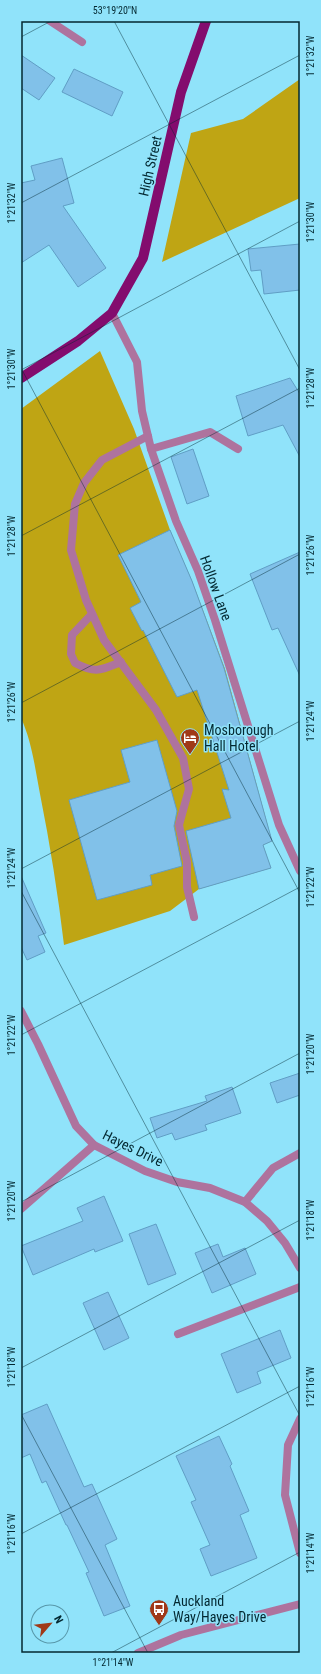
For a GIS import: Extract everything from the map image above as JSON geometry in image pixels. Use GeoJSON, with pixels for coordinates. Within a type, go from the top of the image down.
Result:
{"type":"FeatureCollection","features":[{"type":"Feature","properties":{"kind":"main road","name":"High Street"},"geometry":{"type":"LineString","coordinates":[[112,313],[143,258],[181,92],[206,21]]}},
{"type":"Feature","properties":{"kind":"main road"},"geometry":{"type":"LineString","coordinates":[[21,378],[78,341],[112,313]]}},
{"type":"Feature","properties":{"kind":"street"},"geometry":{"type":"LineString","coordinates":[[50,21],[82,42]]}},
{"type":"Feature","properties":{"kind":"street","name":"Hollow Lane"},"geometry":{"type":"LineString","coordinates":[[112,313],[137,362],[142,411],[151,449],[176,521],[198,571],[215,620],[279,825],[300,871]]}},
{"type":"Feature","properties":{"kind":"street"},"geometry":{"type":"LineString","coordinates":[[151,449],[210,432],[238,449]]}},
{"type":"Feature","properties":{"kind":"street"},"geometry":{"type":"LineString","coordinates":[[148,436],[102,460],[84,484],[75,504],[71,550],[86,600],[104,640],[156,710],[183,758],[189,789],[179,825],[187,862],[187,887],[194,917]]}},
{"type":"Feature","properties":{"kind":"street"},"geometry":{"type":"LineString","coordinates":[[92,614],[72,635],[71,654],[75,663],[88,670],[102,670],[121,662]]}},
{"type":"Feature","properties":{"kind":"street","name":"Hayes Drive"},"geometry":{"type":"LineString","coordinates":[[21,1012],[38,1044],[76,1126],[94,1145],[145,1171],[177,1182],[210,1188],[246,1202],[267,1221],[286,1243],[300,1268]]}},
{"type":"Feature","properties":{"kind":"street"},"geometry":{"type":"LineString","coordinates":[[21,1209],[94,1145]]}},
{"type":"Feature","properties":{"kind":"street"},"geometry":{"type":"LineString","coordinates":[[246,1202],[273,1168],[300,1153]]}},
{"type":"Feature","properties":{"kind":"street"},"geometry":{"type":"LineString","coordinates":[[178,1334],[300,1287]]}},
{"type":"Feature","properties":{"kind":"street"},"geometry":{"type":"LineString","coordinates":[[300,1419],[288,1445],[285,1496],[300,1553]]}},
{"type":"Feature","properties":{"kind":"street"},"geometry":{"type":"LineString","coordinates":[[138,1653],[181,1635],[300,1604]]}},
{"type":"Feature","properties":{"kind":"shaded area"},"geometry":{"type":"Polygon","coordinates":[[[300,79],[300,198],[162,262],[191,133],[243,119],[300,79]]]}},
{"type":"Feature","properties":{"kind":"shaded area"},"geometry":{"type":"Polygon","coordinates":[[[100,351],[134,429],[170,530],[192,581],[225,669],[272,841],[263,845],[271,868],[199,889],[170,911],[64,945],[54,869],[35,765],[31,746],[21,718],[21,409],[100,351]]]}},
{"type":"Feature","properties":{"kind":"building"},"geometry":{"type":"Polygon","coordinates":[[[21,55],[55,78],[39,100],[21,88],[21,55]]]}},
{"type":"Feature","properties":{"kind":"building"},"geometry":{"type":"Polygon","coordinates":[[[74,69],[123,92],[112,116],[62,92],[74,69]]]}},
{"type":"Feature","properties":{"kind":"building"},"geometry":{"type":"Polygon","coordinates":[[[62,158],[74,203],[63,206],[106,268],[78,287],[49,245],[21,263],[21,183],[35,180],[31,166],[62,158]]]}},
{"type":"Feature","properties":{"kind":"building"},"geometry":{"type":"Polygon","coordinates":[[[300,244],[300,290],[264,294],[261,270],[251,271],[248,249],[300,244]]]}},
{"type":"Feature","properties":{"kind":"building"},"geometry":{"type":"Polygon","coordinates":[[[290,378],[300,394],[300,457],[283,425],[248,436],[236,396],[290,378]]]}},
{"type":"Feature","properties":{"kind":"building"},"geometry":{"type":"Polygon","coordinates":[[[193,449],[209,496],[187,504],[171,457],[193,449]]]}},
{"type":"Feature","properties":{"kind":"building"},"geometry":{"type":"Polygon","coordinates":[[[170,530],[192,581],[224,668],[272,841],[263,845],[271,868],[199,889],[186,831],[231,818],[222,789],[229,790],[197,690],[177,697],[143,630],[142,631],[130,608],[141,602],[118,555],[170,530]]]}},
{"type":"Feature","properties":{"kind":"building"},"geometry":{"type":"Polygon","coordinates":[[[300,552],[300,676],[278,628],[272,630],[250,574],[300,552]]]}},
{"type":"Feature","properties":{"kind":"building"},"geometry":{"type":"Polygon","coordinates":[[[157,740],[177,811],[174,826],[182,866],[150,875],[152,885],[97,900],[69,800],[130,782],[121,750],[157,740]]]}},
{"type":"Feature","properties":{"kind":"building"},"geometry":{"type":"Polygon","coordinates":[[[21,876],[46,933],[38,936],[45,952],[27,960],[21,947],[21,876]]]}},
{"type":"Feature","properties":{"kind":"building"},"geometry":{"type":"Polygon","coordinates":[[[300,1073],[300,1095],[277,1103],[270,1083],[300,1073]]]}},
{"type":"Feature","properties":{"kind":"building"},"geometry":{"type":"Polygon","coordinates":[[[232,1087],[241,1113],[205,1125],[207,1130],[175,1140],[172,1133],[157,1138],[150,1118],[207,1101],[205,1096],[232,1087]]]}},
{"type":"Feature","properties":{"kind":"building"},"geometry":{"type":"Polygon","coordinates":[[[104,1196],[123,1241],[95,1252],[94,1249],[33,1275],[21,1246],[83,1221],[77,1208],[104,1196]]]}},
{"type":"Feature","properties":{"kind":"building"},"geometry":{"type":"Polygon","coordinates":[[[156,1224],[176,1274],[148,1285],[129,1234],[156,1224]]]}},
{"type":"Feature","properties":{"kind":"building"},"geometry":{"type":"Polygon","coordinates":[[[218,1244],[223,1257],[245,1248],[256,1274],[212,1293],[195,1253],[218,1244]]]}},
{"type":"Feature","properties":{"kind":"building"},"geometry":{"type":"Polygon","coordinates":[[[108,1292],[129,1338],[104,1350],[83,1303],[108,1292]]]}},
{"type":"Feature","properties":{"kind":"building"},"geometry":{"type":"Polygon","coordinates":[[[280,1330],[291,1358],[257,1372],[261,1383],[237,1393],[221,1354],[280,1330]]]}},
{"type":"Feature","properties":{"kind":"building"},"geometry":{"type":"Polygon","coordinates":[[[47,1404],[84,1487],[92,1484],[117,1539],[105,1545],[130,1606],[104,1616],[86,1573],[89,1572],[46,1481],[42,1483],[30,1454],[21,1458],[21,1415],[47,1404]]]}},
{"type":"Feature","properties":{"kind":"building"},"geometry":{"type":"Polygon","coordinates":[[[219,1436],[232,1464],[230,1466],[249,1511],[240,1515],[257,1558],[211,1576],[200,1549],[210,1545],[191,1502],[196,1500],[176,1456],[219,1436]]]}},
{"type":"Feature","properties":{"kind":"place","name":"Mosborough Hall Hotel"},"geometry":{"type":"Point","coordinates":[190,755]}},
{"type":"Feature","properties":{"kind":"place","name":"Auckland Way/Hayes Drive"},"geometry":{"type":"Point","coordinates":[159,1626]}}]}
